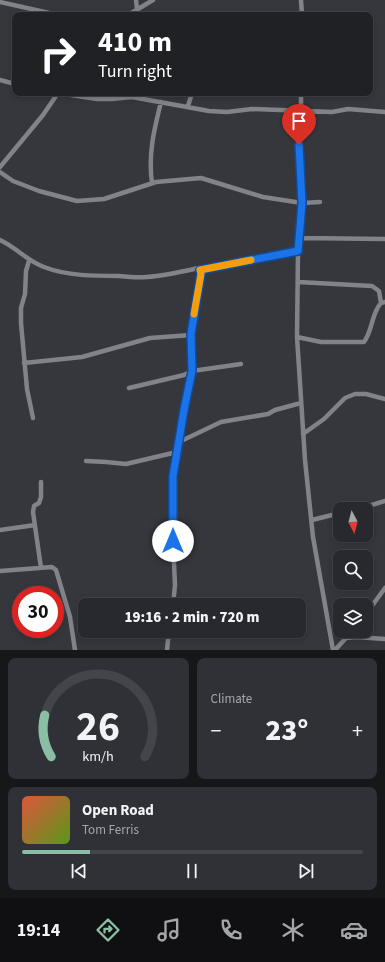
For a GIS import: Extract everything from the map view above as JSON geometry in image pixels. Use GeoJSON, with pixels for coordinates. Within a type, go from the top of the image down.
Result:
{"type":"FeatureCollection","features":[{"type":"Feature","properties":{"kind":"street"},"geometry":{"type":"LineString","coordinates":[[136,0],[137,10]]}},
{"type":"Feature","properties":{"kind":"street"},"geometry":{"type":"LineString","coordinates":[[133,12],[153,0]]}},
{"type":"Feature","properties":{"kind":"street"},"geometry":{"type":"LineString","coordinates":[[301,0],[302,12]]}},
{"type":"Feature","properties":{"kind":"street"},"geometry":{"type":"LineString","coordinates":[[0,2],[35,12]]}},
{"type":"Feature","properties":{"kind":"street"},"geometry":{"type":"LineString","coordinates":[[0,80],[12,83]]}},
{"type":"Feature","properties":{"kind":"street"},"geometry":{"type":"LineString","coordinates":[[0,167],[43,116],[56,96]]}},
{"type":"Feature","properties":{"kind":"street"},"geometry":{"type":"LineString","coordinates":[[78,96],[97,99],[132,97],[209,111],[227,112],[252,109],[332,112],[348,109],[385,112]]}},
{"type":"Feature","properties":{"kind":"street"},"geometry":{"type":"LineString","coordinates":[[188,106],[191,96]]}},
{"type":"Feature","properties":{"kind":"street"},"geometry":{"type":"LineString","coordinates":[[301,96],[299,145],[302,203],[298,251],[297,337],[308,497],[313,537],[334,650]]}},
{"type":"Feature","properties":{"kind":"street"},"geometry":{"type":"LineString","coordinates":[[152,183],[150,170],[151,147],[161,102]]}},
{"type":"Feature","properties":{"kind":"street"},"geometry":{"type":"LineString","coordinates":[[0,172],[13,180],[39,191],[76,201],[104,199],[152,183],[176,179],[201,178],[263,197],[302,203],[320,202]]}},
{"type":"Feature","properties":{"kind":"street"},"geometry":{"type":"LineString","coordinates":[[299,238],[385,239]]}},
{"type":"Feature","properties":{"kind":"street"},"geometry":{"type":"LineString","coordinates":[[0,240],[17,250],[29,261],[56,271],[93,276],[145,277],[174,274],[198,268],[200,270],[298,251]]}},
{"type":"Feature","properties":{"kind":"street"},"geometry":{"type":"LineString","coordinates":[[29,261],[26,271],[25,294],[21,308],[21,322],[27,390],[33,418]]}},
{"type":"Feature","properties":{"kind":"street"},"geometry":{"type":"LineString","coordinates":[[174,598],[175,585],[173,476],[192,371],[191,334],[201,274],[200,270]]}},
{"type":"Feature","properties":{"kind":"street"},"geometry":{"type":"LineString","coordinates":[[297,337],[321,342],[364,342],[368,337],[374,314],[383,303],[378,292],[372,286],[298,282]]}},
{"type":"Feature","properties":{"kind":"street"},"geometry":{"type":"LineString","coordinates":[[24,363],[82,357],[150,338],[191,334]]}},
{"type":"Feature","properties":{"kind":"street"},"geometry":{"type":"LineString","coordinates":[[129,388],[184,375],[192,371],[241,364]]}},
{"type":"Feature","properties":{"kind":"street"},"geometry":{"type":"LineString","coordinates":[[303,434],[324,419],[345,398],[355,394],[366,394],[385,399]]}},
{"type":"Feature","properties":{"kind":"street"},"geometry":{"type":"LineString","coordinates":[[179,442],[221,422],[264,415],[301,403]]}},
{"type":"Feature","properties":{"kind":"street"},"geometry":{"type":"LineString","coordinates":[[86,461],[126,464],[177,452]]}},
{"type":"Feature","properties":{"kind":"street"},"geometry":{"type":"LineString","coordinates":[[41,568],[33,512],[34,506],[39,503],[41,497],[42,482]]}},
{"type":"Feature","properties":{"kind":"street"},"geometry":{"type":"LineString","coordinates":[[373,505],[385,501]]}},
{"type":"Feature","properties":{"kind":"street"},"geometry":{"type":"LineString","coordinates":[[312,520],[333,515]]}},
{"type":"Feature","properties":{"kind":"street"},"geometry":{"type":"LineString","coordinates":[[0,530],[35,525]]}},
{"type":"Feature","properties":{"kind":"street"},"geometry":{"type":"LineString","coordinates":[[0,572],[52,567],[56,570],[70,617],[75,650]]}},
{"type":"Feature","properties":{"kind":"street"},"geometry":{"type":"LineString","coordinates":[[373,604],[385,588]]}},
{"type":"Feature","properties":{"kind":"street"},"geometry":{"type":"LineString","coordinates":[[167,650],[168,638]]}},
{"type":"Feature","properties":{"kind":"street"},"geometry":{"type":"LineString","coordinates":[[334,650],[343,639],[346,638]]}},
{"type":"Feature","properties":{"kind":"street"},"geometry":{"type":"LineString","coordinates":[[370,638],[385,639]]}},
{"type":"Feature","properties":{"kind":"slow traffic"},"geometry":{"type":"LineString","coordinates":[[194,314],[201,274],[200,270],[251,260]]}},
{"type":"Feature","properties":{"kind":"route"},"geometry":{"type":"LineString","coordinates":[[173,541],[173,476],[179,435],[192,371],[191,334],[201,274],[200,270],[298,251],[300,212],[302,203],[299,145]]}}]}
